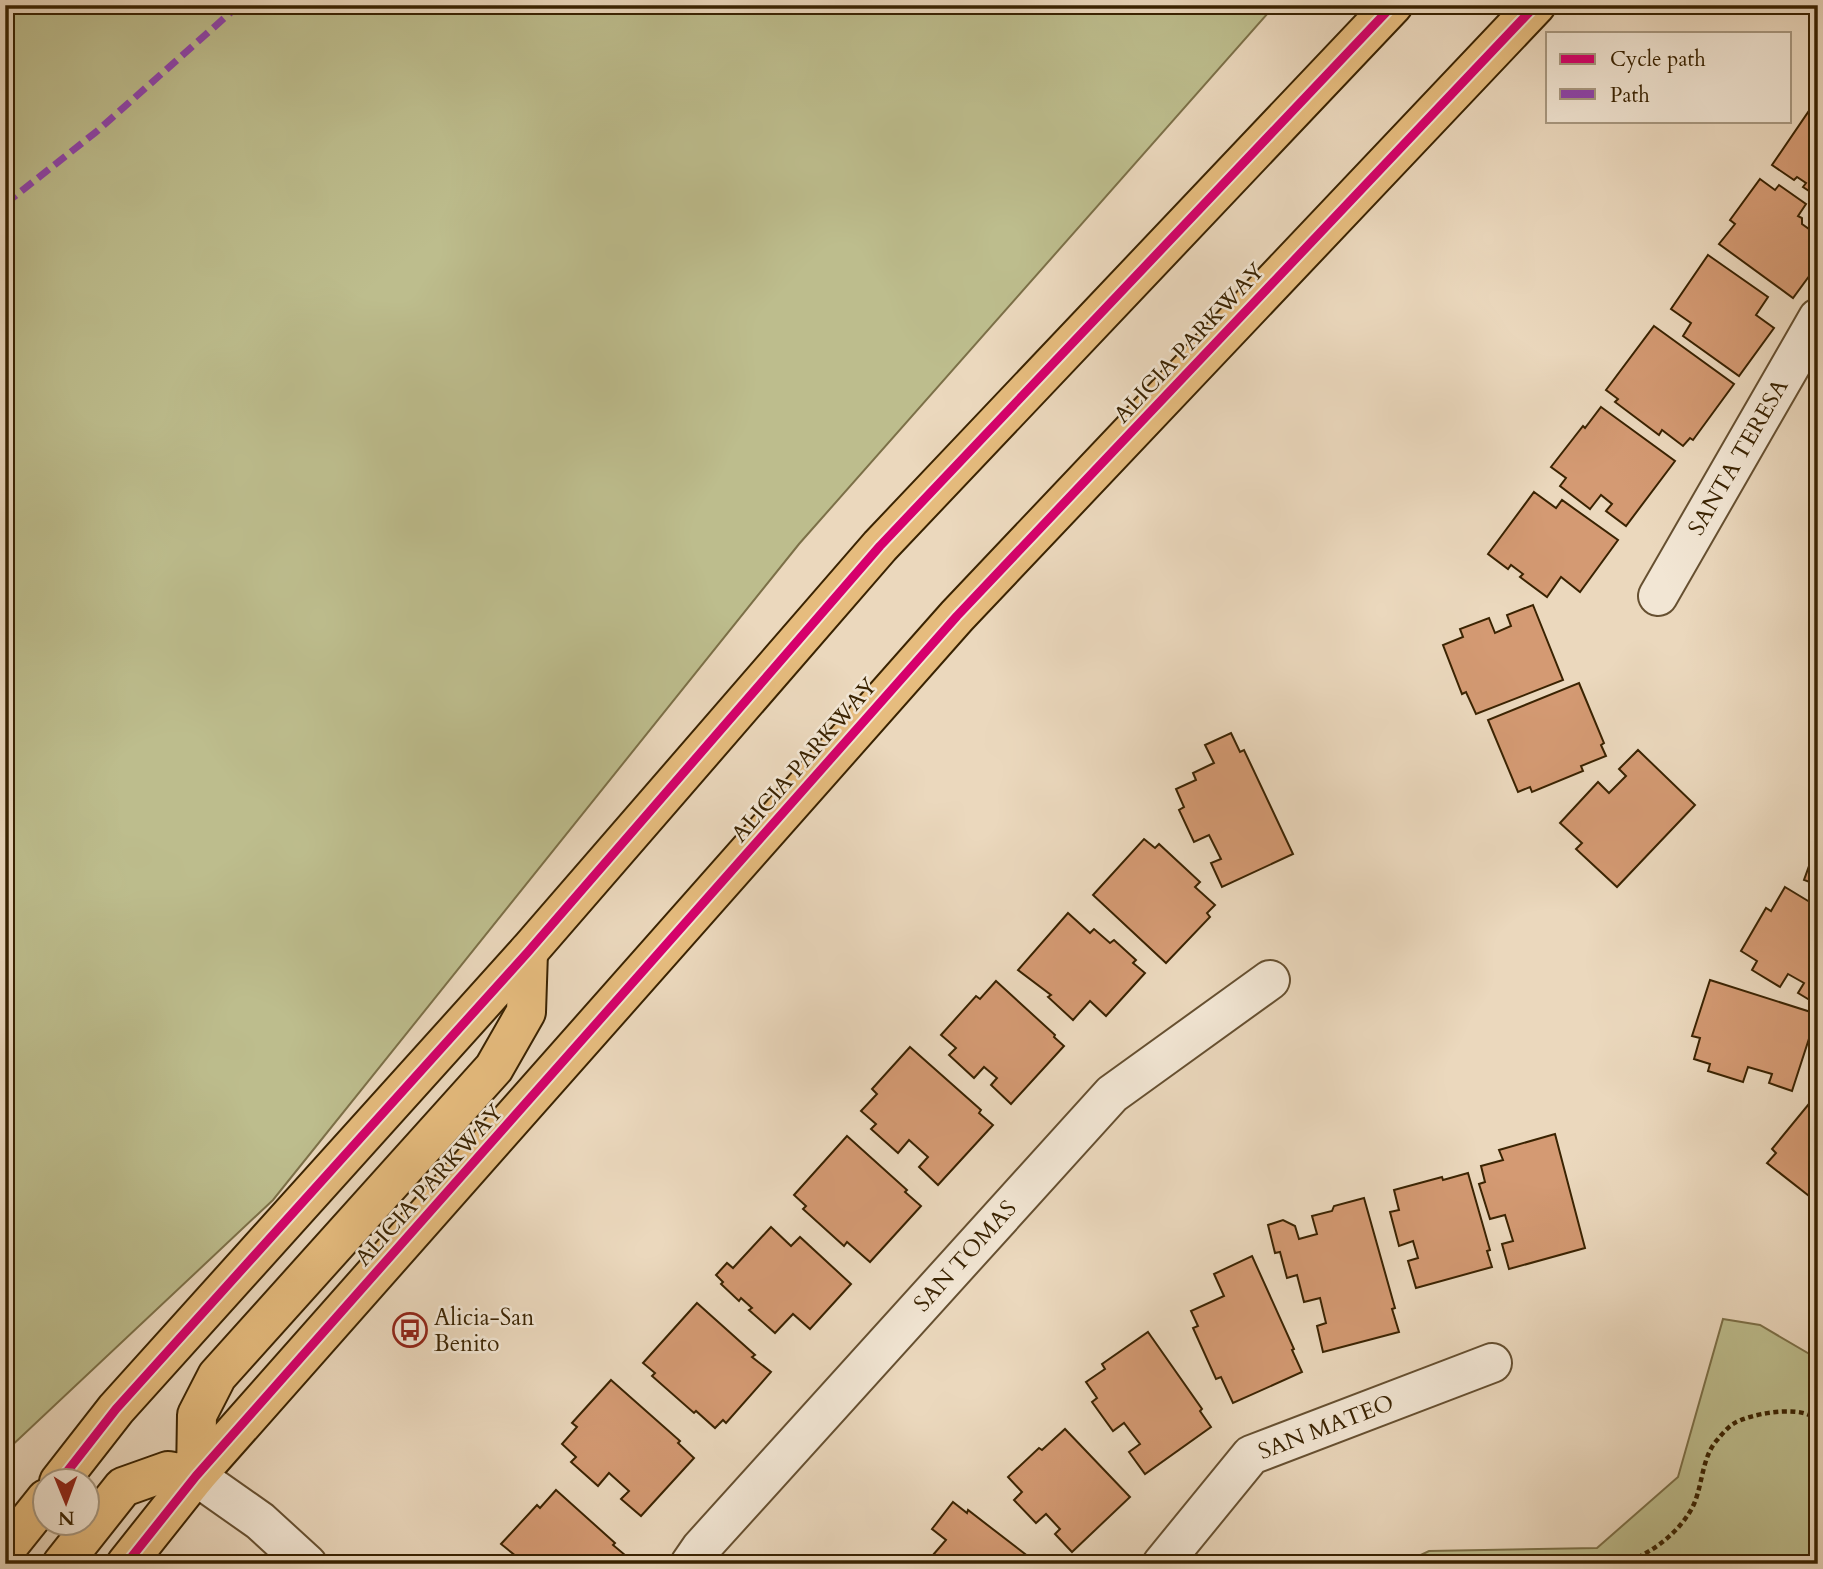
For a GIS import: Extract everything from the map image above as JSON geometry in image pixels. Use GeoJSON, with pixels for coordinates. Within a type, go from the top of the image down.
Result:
{"type":"FeatureCollection","features":[{"type":"Feature","properties":{"kind":"main road"},"geometry":{"type":"LineString","coordinates":[[70,1468],[125,1398],[528,952],[880,546],[1392,5]]}},
{"type":"Feature","properties":{"kind":"main road","name":"ALICIA PARKWAY"},"geometry":{"type":"LineString","coordinates":[[126,1564],[196,1476],[957,616],[1536,5]]}},
{"type":"Feature","properties":{"kind":"main road"},"geometry":{"type":"LineString","coordinates":[[61,1564],[123,1487],[168,1471],[196,1476],[197,1415],[217,1376],[494,1068],[526,1012],[528,952]]}},
{"type":"Feature","properties":{"kind":"main road"},"geometry":{"type":"LineString","coordinates":[[5,1550],[32,1516]]}},
{"type":"Feature","properties":{"kind":"street","name":"SANTA TERESA"},"geometry":{"type":"LineString","coordinates":[[1658,596],[1818,318]]}},
{"type":"Feature","properties":{"kind":"street","name":"SAN TOMAS"},"geometry":{"type":"LineString","coordinates":[[690,1564],[719,1527],[1112,1094],[1270,980]]}},
{"type":"Feature","properties":{"kind":"street","name":"SAN MATEO"},"geometry":{"type":"LineString","coordinates":[[1163,1564],[1251,1455],[1492,1363]]}},
{"type":"Feature","properties":{"kind":"street"},"geometry":{"type":"LineString","coordinates":[[196,1476],[260,1521],[307,1564]]}},
{"type":"Feature","properties":{"kind":"path"},"geometry":{"type":"LineString","coordinates":[[1622,1564],[1652,1551],[1676,1528],[1694,1504],[1705,1464],[1715,1441],[1734,1423],[1760,1414],[1786,1411],[1810,1415],[1818,1424]]}},
{"type":"Feature","properties":{"kind":"green space"},"geometry":{"type":"Polygon","coordinates":[[[5,5],[1275,5],[799,544],[273,1200],[5,1452],[5,5]]]}},
{"type":"Feature","properties":{"kind":"green space"},"geometry":{"type":"Polygon","coordinates":[[[1723,1319],[1760,1325],[1818,1359],[1818,1564],[1402,1564],[1429,1551],[1597,1548],[1678,1477],[1723,1319]]]}},
{"type":"Feature","properties":{"kind":"building"},"geometry":{"type":"Polygon","coordinates":[[[1815,102],[1818,104],[1818,197],[1803,187],[1806,183],[1797,177],[1794,180],[1772,165],[1815,102]]]}},
{"type":"Feature","properties":{"kind":"building"},"geometry":{"type":"Polygon","coordinates":[[[1760,179],[1775,190],[1779,185],[1806,204],[1798,216],[1802,218],[1802,224],[1809,229],[1815,219],[1818,221],[1818,264],[1793,298],[1719,244],[1735,224],[1730,220],[1760,179]]]}},
{"type":"Feature","properties":{"kind":"building"},"geometry":{"type":"Polygon","coordinates":[[[1708,255],[1768,297],[1756,315],[1774,328],[1739,376],[1683,336],[1691,323],[1671,309],[1708,255]]]}},
{"type":"Feature","properties":{"kind":"building"},"geometry":{"type":"Polygon","coordinates":[[[1654,326],[1734,384],[1693,440],[1690,438],[1683,446],[1662,430],[1659,435],[1615,402],[1618,399],[1606,390],[1654,326]]]}},
{"type":"Feature","properties":{"kind":"building"},"geometry":{"type":"Polygon","coordinates":[[[1601,407],[1675,461],[1626,526],[1606,511],[1612,504],[1601,495],[1590,509],[1560,486],[1566,478],[1551,467],[1601,407]]]}},
{"type":"Feature","properties":{"kind":"building"},"geometry":{"type":"Polygon","coordinates":[[[1534,492],[1556,508],[1562,500],[1618,540],[1580,592],[1561,577],[1547,597],[1520,577],[1523,574],[1511,565],[1508,569],[1488,554],[1534,492]]]}},
{"type":"Feature","properties":{"kind":"building"},"geometry":{"type":"Polygon","coordinates":[[[1533,605],[1563,680],[1476,714],[1466,692],[1462,694],[1443,645],[1463,637],[1460,629],[1489,618],[1495,633],[1511,626],[1507,615],[1533,605]]]}},
{"type":"Feature","properties":{"kind":"building"},"geometry":{"type":"Polygon","coordinates":[[[1579,683],[1604,743],[1601,745],[1606,756],[1581,766],[1583,771],[1532,792],[1530,787],[1518,792],[1488,720],[1579,683]]]}},
{"type":"Feature","properties":{"kind":"building"},"geometry":{"type":"Polygon","coordinates":[[[1231,733],[1240,752],[1244,750],[1293,854],[1222,887],[1211,863],[1221,859],[1209,835],[1194,842],[1179,810],[1184,807],[1176,789],[1196,780],[1193,773],[1214,763],[1205,745],[1231,733]]]}},
{"type":"Feature","properties":{"kind":"building"},"geometry":{"type":"Polygon","coordinates":[[[1638,750],[1695,805],[1617,887],[1576,849],[1582,843],[1560,823],[1598,782],[1609,793],[1626,776],[1619,769],[1638,750]]]}},
{"type":"Feature","properties":{"kind":"building"},"geometry":{"type":"Polygon","coordinates":[[[1144,839],[1155,848],[1159,844],[1200,882],[1195,887],[1215,905],[1207,913],[1210,917],[1166,963],[1093,895],[1144,839]]]}},
{"type":"Feature","properties":{"kind":"building"},"geometry":{"type":"Polygon","coordinates":[[[1818,841],[1818,885],[1804,880],[1818,841]]]}},
{"type":"Feature","properties":{"kind":"building"},"geometry":{"type":"Polygon","coordinates":[[[1785,887],[1818,907],[1818,1005],[1798,993],[1804,983],[1788,974],[1780,987],[1752,970],[1757,961],[1741,951],[1766,908],[1771,911],[1785,887]]]}},
{"type":"Feature","properties":{"kind":"building"},"geometry":{"type":"Polygon","coordinates":[[[1068,913],[1090,933],[1094,929],[1110,943],[1114,940],[1136,960],[1133,963],[1145,973],[1106,1016],[1090,1001],[1073,1020],[1048,997],[1051,995],[1018,970],[1068,913]]]}},
{"type":"Feature","properties":{"kind":"building"},"geometry":{"type":"Polygon","coordinates":[[[1710,980],[1817,1014],[1792,1091],[1769,1083],[1772,1074],[1748,1067],[1743,1082],[1708,1071],[1710,1064],[1694,1059],[1700,1038],[1692,1036],[1710,980]]]}},
{"type":"Feature","properties":{"kind":"building"},"geometry":{"type":"Polygon","coordinates":[[[996,981],[1064,1046],[1011,1104],[991,1085],[997,1078],[984,1067],[974,1078],[949,1055],[956,1048],[941,1035],[976,996],[980,999],[996,981]]]}},
{"type":"Feature","properties":{"kind":"building"},"geometry":{"type":"Polygon","coordinates":[[[910,1047],[981,1110],[979,1113],[993,1125],[938,1185],[919,1167],[928,1157],[909,1140],[898,1153],[871,1129],[876,1124],[861,1111],[877,1094],[872,1089],[910,1047]]]}},
{"type":"Feature","properties":{"kind":"building"},"geometry":{"type":"Polygon","coordinates":[[[1818,1099],[1818,1203],[1767,1163],[1776,1153],[1772,1149],[1808,1105],[1811,1108],[1818,1099]]]}},
{"type":"Feature","properties":{"kind":"building"},"geometry":{"type":"Polygon","coordinates":[[[1555,1134],[1585,1248],[1509,1269],[1502,1244],[1513,1241],[1505,1215],[1490,1219],[1479,1184],[1485,1182],[1481,1166],[1503,1160],[1499,1150],[1555,1134]]]}},
{"type":"Feature","properties":{"kind":"building"},"geometry":{"type":"Polygon","coordinates":[[[847,1136],[921,1206],[870,1262],[847,1242],[844,1246],[803,1209],[806,1206],[794,1195],[847,1136]]]}},
{"type":"Feature","properties":{"kind":"building"},"geometry":{"type":"Polygon","coordinates":[[[1468,1173],[1490,1250],[1487,1251],[1492,1267],[1416,1288],[1408,1261],[1418,1258],[1413,1241],[1399,1246],[1390,1212],[1399,1210],[1394,1190],[1468,1173]]]}},
{"type":"Feature","properties":{"kind":"building"},"geometry":{"type":"Polygon","coordinates":[[[1364,1198],[1395,1308],[1392,1309],[1399,1332],[1323,1352],[1317,1326],[1326,1323],[1320,1298],[1304,1302],[1297,1275],[1287,1278],[1280,1252],[1275,1253],[1268,1225],[1283,1220],[1295,1226],[1299,1239],[1317,1234],[1312,1216],[1332,1211],[1334,1206],[1364,1198]]]}},
{"type":"Feature","properties":{"kind":"building"},"geometry":{"type":"Polygon","coordinates":[[[771,1227],[791,1246],[800,1237],[851,1284],[810,1329],[793,1314],[775,1333],[749,1310],[752,1308],[741,1298],[739,1301],[721,1284],[723,1282],[716,1275],[727,1263],[733,1268],[771,1227]]]}},
{"type":"Feature","properties":{"kind":"building"},"geometry":{"type":"Polygon","coordinates":[[[1252,1256],[1302,1372],[1233,1403],[1221,1377],[1216,1379],[1193,1328],[1198,1326],[1191,1311],[1224,1296],[1214,1274],[1252,1256]]]}},
{"type":"Feature","properties":{"kind":"building"},"geometry":{"type":"Polygon","coordinates":[[[697,1303],[771,1372],[726,1423],[723,1420],[715,1428],[652,1376],[655,1373],[643,1363],[697,1303]]]}},
{"type":"Feature","properties":{"kind":"building"},"geometry":{"type":"Polygon","coordinates":[[[1148,1332],[1202,1409],[1200,1411],[1211,1427],[1145,1474],[1129,1452],[1140,1444],[1124,1423],[1113,1431],[1092,1402],[1097,1398],[1086,1382],[1105,1369],[1102,1364],[1148,1332]]]}},
{"type":"Feature","properties":{"kind":"building"},"geometry":{"type":"Polygon","coordinates":[[[611,1380],[680,1441],[678,1443],[694,1458],[641,1516],[621,1499],[629,1491],[609,1473],[598,1486],[571,1462],[576,1457],[562,1444],[577,1427],[572,1423],[611,1380]]]}},
{"type":"Feature","properties":{"kind":"building"},"geometry":{"type":"Polygon","coordinates":[[[1065,1429],[1130,1497],[1072,1552],[1055,1534],[1060,1529],[1046,1514],[1036,1523],[1014,1500],[1022,1492],[1008,1477],[1039,1448],[1042,1450],[1065,1429]]]}},
{"type":"Feature","properties":{"kind":"building"},"geometry":{"type":"Polygon","coordinates":[[[556,1490],[625,1555],[617,1564],[511,1564],[517,1557],[501,1544],[537,1505],[540,1508],[556,1490]]]}},
{"type":"Feature","properties":{"kind":"building"},"geometry":{"type":"Polygon","coordinates":[[[953,1502],[967,1513],[968,1510],[1038,1564],[936,1564],[939,1560],[933,1555],[946,1540],[932,1529],[953,1502]]]}},
{"type":"Feature","properties":{"kind":"marked path"},"geometry":{"type":"LineString","coordinates":[[5,204],[96,132],[239,5]]}},
{"type":"Feature","properties":{"kind":"cycle path"},"geometry":{"type":"LineString","coordinates":[[70,1468],[116,1409],[528,952],[880,546],[1393,5]]}},
{"type":"Feature","properties":{"kind":"cycle path"},"geometry":{"type":"LineString","coordinates":[[126,1564],[196,1476],[957,616],[1536,5]]}},
{"type":"Feature","properties":{"kind":"place","name":"Alicia-San Benito"},"geometry":{"type":"Point","coordinates":[410,1330]}}]}
